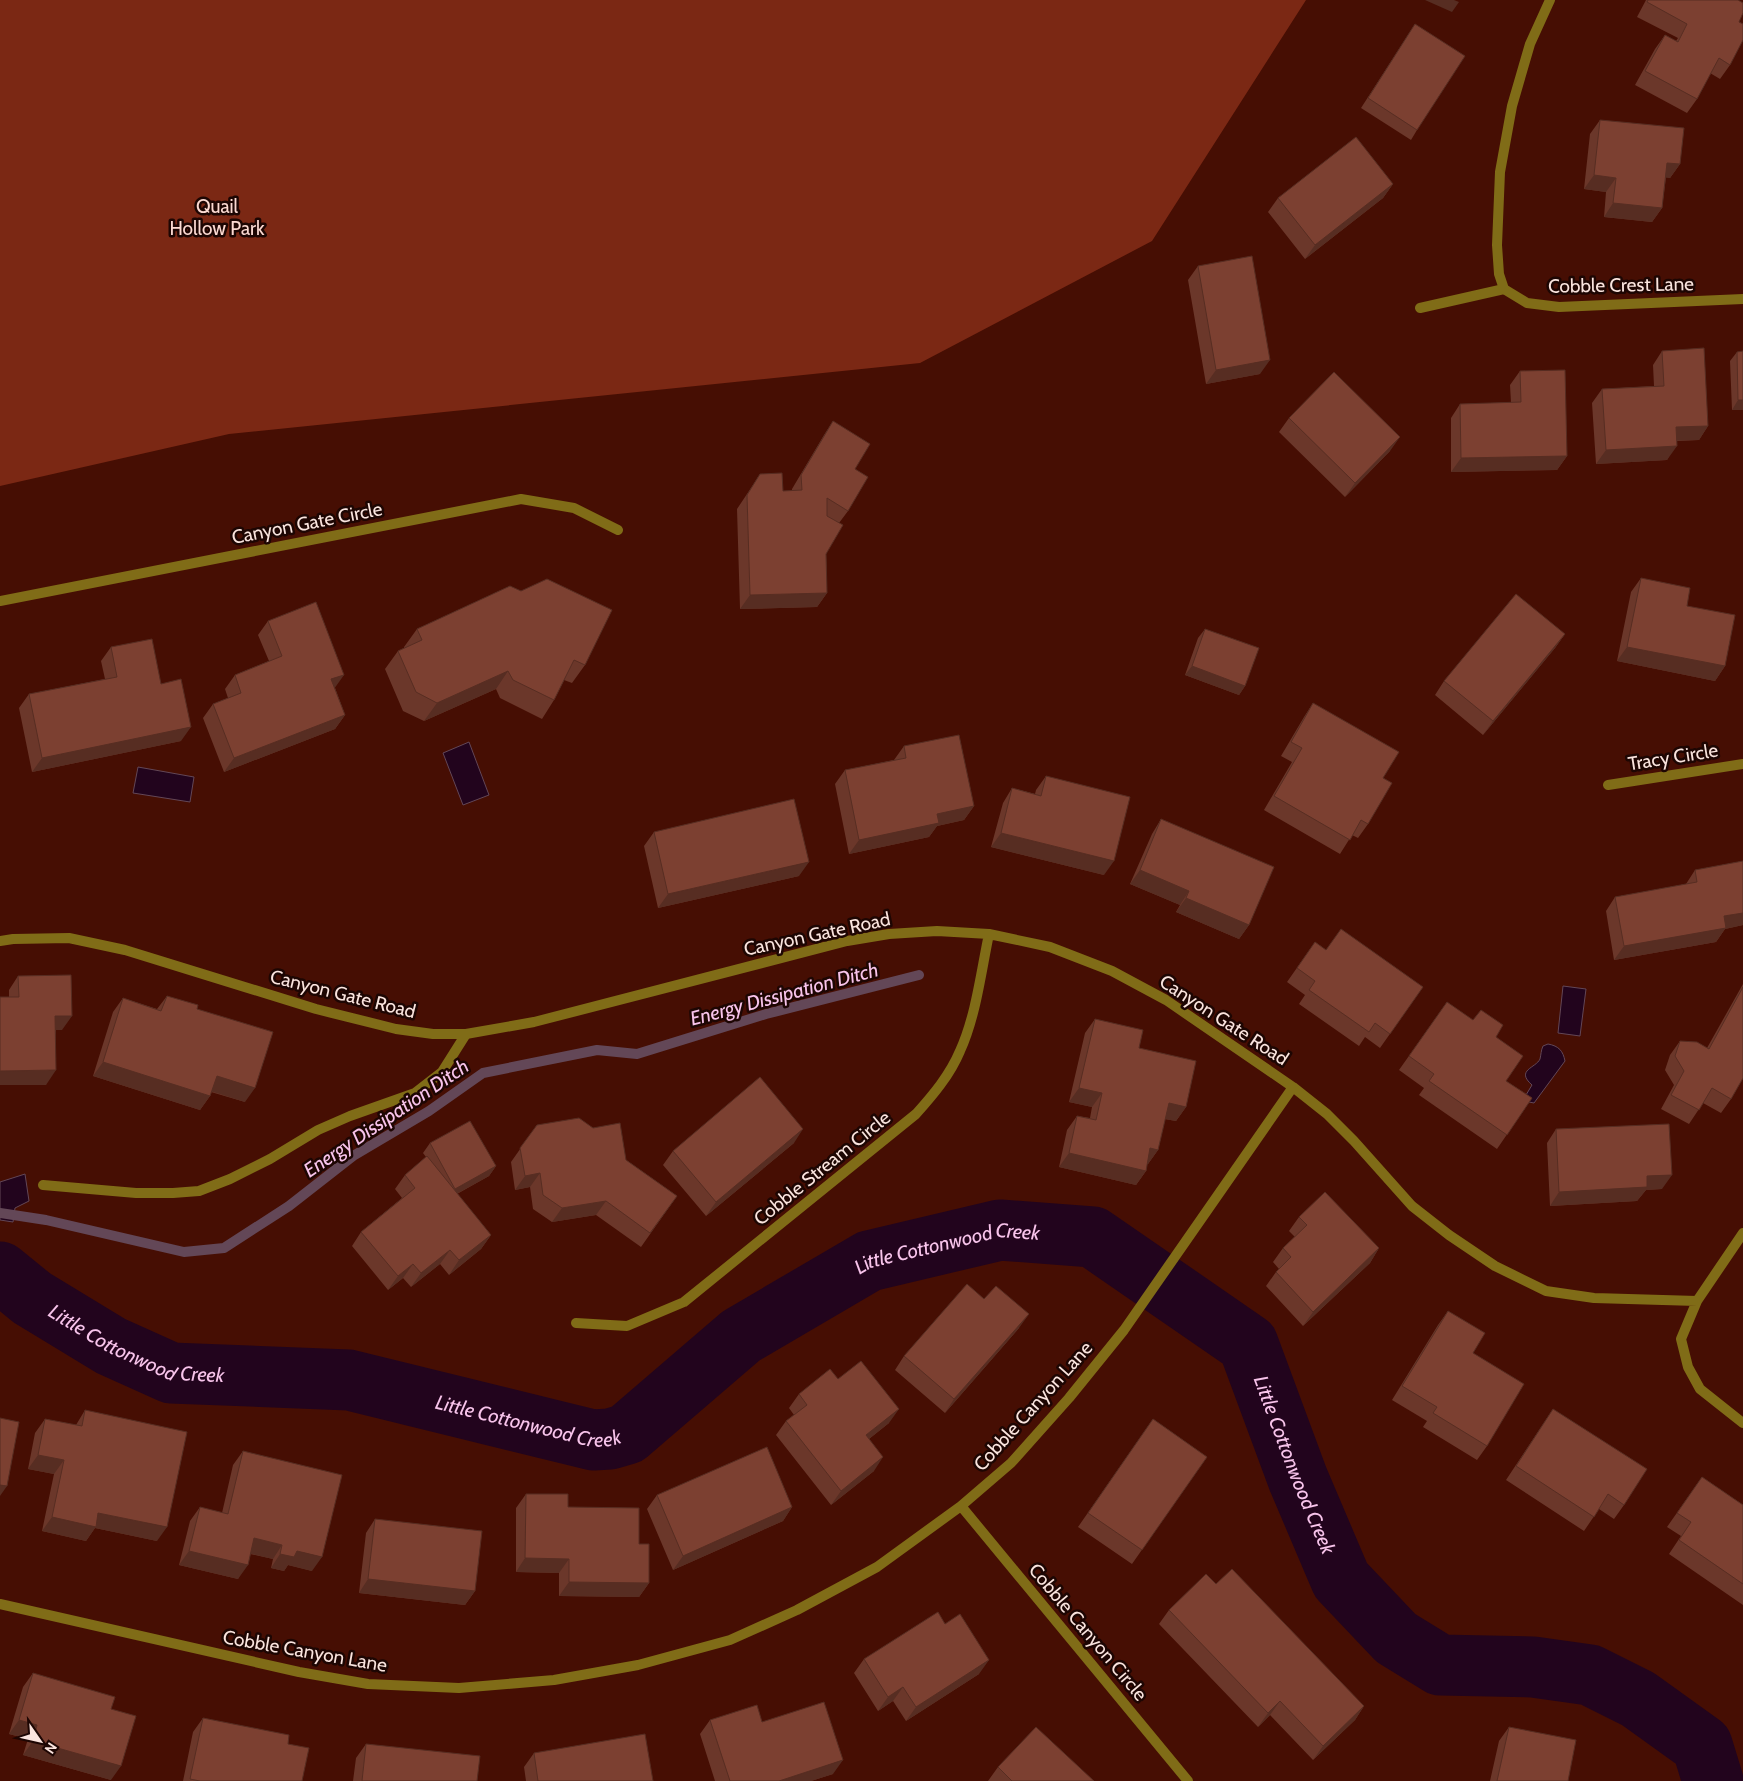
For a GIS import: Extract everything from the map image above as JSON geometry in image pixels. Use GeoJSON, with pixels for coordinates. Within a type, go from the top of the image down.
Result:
{"type":"FeatureCollection","features":[{"type":"Feature","properties":{"kind":"street"},"geometry":{"type":"LineString","coordinates":[[1420,308],[1504,289],[1499,274],[1497,245],[1500,172],[1512,106],[1530,44],[1550,0]]}},
{"type":"Feature","properties":{"kind":"street","name":"Cobble Crest Lane"},"geometry":{"type":"LineString","coordinates":[[1504,289],[1527,303],[1558,307],[1743,299]]}},
{"type":"Feature","properties":{"kind":"street","name":"Canyon Gate Circle"},"geometry":{"type":"LineString","coordinates":[[0,601],[521,499],[574,508],[618,530]]}},
{"type":"Feature","properties":{"kind":"street","name":"Tracy Circle"},"geometry":{"type":"LineString","coordinates":[[1608,785],[1743,764]]}},
{"type":"Feature","properties":{"kind":"street","name":"Canyon Gate Road"},"geometry":{"type":"LineString","coordinates":[[0,941],[13,938],[69,938],[125,950],[316,1008],[396,1029],[433,1034],[466,1034],[534,1022],[847,942],[889,934],[937,931],[989,934],[1050,947],[1112,971],[1166,1000],[1293,1087],[1327,1114],[1412,1206],[1448,1235],[1495,1266],[1546,1291],[1594,1298],[1697,1301]]}},
{"type":"Feature","properties":{"kind":"street","name":"Cobble Stream Circle"},"geometry":{"type":"LineString","coordinates":[[576,1323],[627,1326],[684,1302],[916,1114],[940,1087],[960,1051],[972,1013],[989,934]]}},
{"type":"Feature","properties":{"kind":"street"},"geometry":{"type":"LineString","coordinates":[[43,1185],[136,1193],[199,1191],[230,1179],[270,1159],[318,1130],[350,1116],[415,1093],[442,1072],[466,1034]]}},
{"type":"Feature","properties":{"kind":"street","name":"Cobble Canyon Lane"},"geometry":{"type":"LineString","coordinates":[[0,1604],[299,1672],[368,1684],[459,1688],[554,1680],[638,1665],[730,1640],[797,1610],[877,1567],[962,1506],[1011,1463],[1069,1398],[1124,1330],[1293,1087]]}},
{"type":"Feature","properties":{"kind":"street"},"geometry":{"type":"LineString","coordinates":[[1743,1233],[1697,1301],[1680,1339],[1688,1368],[1700,1389],[1743,1424]]}},
{"type":"Feature","properties":{"kind":"street","name":"Cobble Canyon Circle"},"geometry":{"type":"LineString","coordinates":[[962,1506],[1188,1781]]}},
{"type":"Feature","properties":{"kind":"green space","name":"Quail Hollow Park"},"geometry":{"type":"Polygon","coordinates":[[[0,0],[1306,0],[1152,241],[920,363],[229,434],[0,486],[0,0]]]}},
{"type":"Feature","properties":{"kind":"shaded area"},"geometry":{"type":"Polygon","coordinates":[[[469,742],[489,795],[463,805],[443,753],[469,742]]]}},
{"type":"Feature","properties":{"kind":"shaded area"},"geometry":{"type":"Polygon","coordinates":[[[138,767],[194,777],[190,802],[133,793],[138,767]]]}},
{"type":"Feature","properties":{"kind":"shaded area"},"geometry":{"type":"Polygon","coordinates":[[[1563,986],[1586,989],[1580,1036],[1558,1033],[1563,986]]]}},
{"type":"Feature","properties":{"kind":"shaded area"},"geometry":{"type":"Polygon","coordinates":[[[1548,1044],[1560,1050],[1565,1061],[1534,1103],[1529,1102],[1526,1095],[1532,1085],[1527,1080],[1526,1073],[1538,1062],[1543,1046],[1548,1044]]]}},
{"type":"Feature","properties":{"kind":"shaded area"},"geometry":{"type":"Polygon","coordinates":[[[25,1174],[29,1201],[15,1208],[13,1222],[0,1220],[0,1182],[25,1174]]]}},
{"type":"Feature","properties":{"kind":"building"},"geometry":{"type":"Polygon","coordinates":[[[1648,0],[1738,0],[1743,3],[1743,13],[1739,22],[1743,24],[1743,40],[1730,65],[1719,58],[1697,99],[1645,71],[1665,35],[1678,42],[1687,24],[1647,2],[1648,0]]]}},
{"type":"Feature","properties":{"kind":"building"},"geometry":{"type":"Polygon","coordinates":[[[1415,24],[1465,56],[1417,130],[1368,98],[1415,24]]]}},
{"type":"Feature","properties":{"kind":"building"},"geometry":{"type":"Polygon","coordinates":[[[1600,120],[1684,128],[1680,164],[1667,163],[1662,208],[1613,203],[1616,178],[1594,175],[1600,120]]]}},
{"type":"Feature","properties":{"kind":"building"},"geometry":{"type":"Polygon","coordinates":[[[1356,137],[1393,184],[1315,245],[1278,198],[1356,137]]]}},
{"type":"Feature","properties":{"kind":"building"},"geometry":{"type":"Polygon","coordinates":[[[1252,256],[1270,360],[1216,370],[1198,266],[1252,256]]]}},
{"type":"Feature","properties":{"kind":"building"},"geometry":{"type":"Polygon","coordinates":[[[1704,348],[1708,426],[1676,427],[1677,446],[1606,450],[1602,389],[1664,386],[1662,351],[1704,348]]]}},
{"type":"Feature","properties":{"kind":"building"},"geometry":{"type":"Polygon","coordinates":[[[1743,351],[1743,400],[1738,400],[1737,352],[1743,351]]]}},
{"type":"Feature","properties":{"kind":"building"},"geometry":{"type":"Polygon","coordinates":[[[1565,370],[1567,456],[1461,458],[1460,404],[1521,402],[1520,371],[1565,370]]]}},
{"type":"Feature","properties":{"kind":"building"},"geometry":{"type":"Polygon","coordinates":[[[1334,372],[1400,437],[1355,483],[1289,418],[1334,372]]]}},
{"type":"Feature","properties":{"kind":"building"},"geometry":{"type":"Polygon","coordinates":[[[833,421],[870,444],[855,469],[868,477],[848,511],[827,498],[827,516],[843,525],[826,554],[827,593],[750,595],[747,495],[760,474],[782,473],[783,491],[802,490],[801,475],[833,421]]]}},
{"type":"Feature","properties":{"kind":"building"},"geometry":{"type":"Polygon","coordinates":[[[1641,578],[1690,588],[1687,606],[1735,615],[1725,666],[1627,647],[1641,578]]]}},
{"type":"Feature","properties":{"kind":"building"},"geometry":{"type":"Polygon","coordinates":[[[547,579],[612,610],[585,665],[574,660],[554,700],[513,680],[508,671],[437,703],[416,692],[398,651],[422,640],[417,629],[510,586],[521,591],[547,579]]]}},
{"type":"Feature","properties":{"kind":"building"},"geometry":{"type":"Polygon","coordinates":[[[1516,594],[1565,634],[1493,721],[1444,681],[1516,594]]]}},
{"type":"Feature","properties":{"kind":"building"},"geometry":{"type":"Polygon","coordinates":[[[316,602],[344,675],[331,679],[345,715],[234,758],[213,704],[241,693],[235,675],[282,656],[268,621],[316,602]]]}},
{"type":"Feature","properties":{"kind":"building"},"geometry":{"type":"Polygon","coordinates":[[[1205,629],[1259,648],[1245,686],[1192,666],[1205,629]]]}},
{"type":"Feature","properties":{"kind":"building"},"geometry":{"type":"Polygon","coordinates":[[[152,639],[161,684],[181,679],[191,727],[42,758],[29,694],[117,677],[111,647],[152,639]]]}},
{"type":"Feature","properties":{"kind":"building"},"geometry":{"type":"Polygon","coordinates":[[[1313,703],[1399,752],[1383,778],[1392,783],[1368,824],[1361,820],[1350,840],[1274,796],[1302,748],[1291,742],[1313,703]]]}},
{"type":"Feature","properties":{"kind":"building"},"geometry":{"type":"Polygon","coordinates":[[[959,735],[974,806],[937,814],[939,823],[859,840],[845,770],[906,758],[904,746],[959,735]]]}},
{"type":"Feature","properties":{"kind":"building"},"geometry":{"type":"Polygon","coordinates":[[[1046,776],[1130,797],[1114,861],[1001,833],[1012,788],[1041,796],[1046,776]]]}},
{"type":"Feature","properties":{"kind":"building"},"geometry":{"type":"Polygon","coordinates":[[[794,799],[809,862],[668,894],[654,832],[794,799]]]}},
{"type":"Feature","properties":{"kind":"building"},"geometry":{"type":"Polygon","coordinates":[[[1161,819],[1274,867],[1249,925],[1186,898],[1189,891],[1140,870],[1161,819]]]}},
{"type":"Feature","properties":{"kind":"building"},"geometry":{"type":"Polygon","coordinates":[[[1743,861],[1743,913],[1724,916],[1726,928],[1624,946],[1615,897],[1697,882],[1695,870],[1743,861]]]}},
{"type":"Feature","properties":{"kind":"building"},"geometry":{"type":"Polygon","coordinates":[[[1341,929],[1423,987],[1390,1034],[1375,1023],[1369,1032],[1309,990],[1315,981],[1297,968],[1315,942],[1326,950],[1341,929]]]}},
{"type":"Feature","properties":{"kind":"building"},"geometry":{"type":"Polygon","coordinates":[[[71,975],[72,1016],[55,1016],[56,1070],[0,1071],[0,997],[19,997],[18,976],[71,975]]]}},
{"type":"Feature","properties":{"kind":"building"},"geometry":{"type":"Polygon","coordinates":[[[1743,987],[1743,1078],[1731,1099],[1712,1088],[1699,1110],[1671,1095],[1684,1071],[1675,1056],[1680,1041],[1697,1042],[1709,1049],[1743,987]]]}},
{"type":"Feature","properties":{"kind":"building"},"geometry":{"type":"Polygon","coordinates":[[[167,996],[198,1005],[197,1009],[273,1032],[255,1088],[217,1076],[210,1096],[103,1062],[123,998],[161,1011],[167,996]]]}},
{"type":"Feature","properties":{"kind":"building"},"geometry":{"type":"Polygon","coordinates":[[[1447,1002],[1473,1020],[1481,1010],[1503,1025],[1496,1037],[1523,1056],[1506,1081],[1532,1098],[1507,1135],[1429,1081],[1434,1074],[1409,1056],[1447,1002]]]}},
{"type":"Feature","properties":{"kind":"building"},"geometry":{"type":"Polygon","coordinates":[[[1095,1019],[1143,1030],[1139,1048],[1196,1061],[1186,1107],[1169,1103],[1158,1150],[1150,1148],[1146,1171],[1069,1153],[1077,1116],[1096,1120],[1102,1093],[1079,1088],[1095,1019]]]}},
{"type":"Feature","properties":{"kind":"building"},"geometry":{"type":"Polygon","coordinates":[[[760,1077],[803,1129],[716,1202],[673,1151],[760,1077]]]}},
{"type":"Feature","properties":{"kind":"building"},"geometry":{"type":"Polygon","coordinates":[[[579,1118],[593,1128],[620,1123],[626,1160],[677,1196],[650,1233],[606,1201],[562,1208],[543,1195],[540,1173],[525,1176],[520,1148],[537,1125],[579,1118]]]}},
{"type":"Feature","properties":{"kind":"building"},"geometry":{"type":"Polygon","coordinates":[[[470,1121],[496,1166],[455,1189],[430,1143],[470,1121]]]}},
{"type":"Feature","properties":{"kind":"building"},"geometry":{"type":"Polygon","coordinates":[[[1669,1124],[1672,1175],[1647,1176],[1647,1187],[1559,1192],[1556,1129],[1669,1124]]]}},
{"type":"Feature","properties":{"kind":"building"},"geometry":{"type":"Polygon","coordinates":[[[427,1156],[491,1235],[459,1260],[450,1250],[421,1273],[413,1264],[398,1276],[361,1232],[415,1188],[405,1175],[427,1156]]]}},
{"type":"Feature","properties":{"kind":"building"},"geometry":{"type":"Polygon","coordinates":[[[1325,1192],[1379,1248],[1313,1312],[1276,1272],[1291,1257],[1283,1248],[1307,1225],[1299,1217],[1325,1192]]]}},
{"type":"Feature","properties":{"kind":"building"},"geometry":{"type":"Polygon","coordinates":[[[967,1284],[984,1299],[996,1286],[1029,1314],[954,1399],[904,1356],[967,1284]]]}},
{"type":"Feature","properties":{"kind":"building"},"geometry":{"type":"Polygon","coordinates":[[[1448,1311],[1485,1333],[1473,1353],[1524,1384],[1487,1446],[1433,1413],[1437,1407],[1402,1386],[1448,1311]]]}},
{"type":"Feature","properties":{"kind":"building"},"geometry":{"type":"Polygon","coordinates":[[[861,1361],[899,1409],[866,1435],[883,1457],[841,1491],[786,1421],[807,1405],[799,1394],[830,1369],[838,1379],[861,1361]]]}},
{"type":"Feature","properties":{"kind":"building"},"geometry":{"type":"Polygon","coordinates":[[[1553,1409],[1647,1469],[1624,1505],[1608,1494],[1594,1517],[1516,1466],[1553,1409]]]}},
{"type":"Feature","properties":{"kind":"building"},"geometry":{"type":"Polygon","coordinates":[[[85,1410],[187,1432],[167,1527],[98,1513],[96,1527],[52,1517],[64,1460],[38,1455],[45,1419],[82,1426],[85,1410]]]}},
{"type":"Feature","properties":{"kind":"building"},"geometry":{"type":"Polygon","coordinates":[[[0,1418],[19,1422],[7,1486],[0,1485],[0,1418]]]}},
{"type":"Feature","properties":{"kind":"building"},"geometry":{"type":"Polygon","coordinates":[[[1153,1419],[1207,1457],[1142,1550],[1088,1513],[1153,1419]]]}},
{"type":"Feature","properties":{"kind":"building"},"geometry":{"type":"Polygon","coordinates":[[[767,1447],[792,1507],[683,1556],[657,1495],[767,1447]]]}},
{"type":"Feature","properties":{"kind":"building"},"geometry":{"type":"Polygon","coordinates":[[[243,1451],[342,1475],[322,1557],[297,1551],[294,1557],[280,1554],[282,1545],[254,1538],[248,1565],[189,1551],[200,1507],[228,1514],[243,1451]]]}},
{"type":"Feature","properties":{"kind":"building"},"geometry":{"type":"Polygon","coordinates":[[[1702,1477],[1743,1505],[1743,1584],[1679,1540],[1691,1522],[1677,1513],[1702,1477]]]}},
{"type":"Feature","properties":{"kind":"building"},"geometry":{"type":"Polygon","coordinates":[[[526,1494],[568,1494],[568,1507],[639,1508],[639,1544],[649,1544],[649,1583],[569,1582],[569,1559],[525,1558],[526,1494]]]}},
{"type":"Feature","properties":{"kind":"building"},"geometry":{"type":"Polygon","coordinates":[[[375,1519],[482,1531],[475,1591],[368,1579],[375,1519]]]}},
{"type":"Feature","properties":{"kind":"building"},"geometry":{"type":"Polygon","coordinates":[[[1232,1569],[1364,1706],[1323,1746],[1280,1701],[1268,1713],[1169,1610],[1206,1574],[1216,1584],[1232,1569]]]}},
{"type":"Feature","properties":{"kind":"building"},"geometry":{"type":"Polygon","coordinates":[[[938,1612],[945,1624],[960,1614],[989,1660],[916,1707],[903,1687],[888,1697],[864,1659],[938,1612]]]}},
{"type":"Feature","properties":{"kind":"building"},"geometry":{"type":"Polygon","coordinates":[[[33,1673],[115,1697],[111,1709],[136,1716],[121,1766],[33,1741],[37,1725],[19,1720],[33,1673]]]}},
{"type":"Feature","properties":{"kind":"building"},"geometry":{"type":"Polygon","coordinates":[[[824,1702],[843,1760],[779,1781],[730,1781],[710,1720],[757,1705],[762,1722],[824,1702]]]}},
{"type":"Feature","properties":{"kind":"building"},"geometry":{"type":"Polygon","coordinates":[[[203,1718],[289,1735],[288,1744],[309,1748],[302,1781],[200,1781],[190,1779],[203,1718]]]}},
{"type":"Feature","properties":{"kind":"building"},"geometry":{"type":"Polygon","coordinates":[[[1036,1727],[1094,1781],[1012,1781],[998,1767],[1036,1727]]]}},
{"type":"Feature","properties":{"kind":"building"},"geometry":{"type":"Polygon","coordinates":[[[1509,1727],[1576,1740],[1568,1781],[1497,1781],[1509,1727]]]}},
{"type":"Feature","properties":{"kind":"building"},"geometry":{"type":"Polygon","coordinates":[[[645,1734],[653,1781],[538,1781],[534,1753],[645,1734]]]}},
{"type":"Feature","properties":{"kind":"building"},"geometry":{"type":"Polygon","coordinates":[[[366,1744],[480,1756],[477,1781],[362,1781],[366,1744]]]}},
{"type":"Feature","properties":{"kind":"waterway","name":"Energy Dissipation Ditch"},"geometry":{"type":"LineString","coordinates":[[0,1213],[46,1220],[184,1252],[224,1248],[289,1206],[353,1156],[429,1111],[483,1073],[597,1050],[637,1054],[766,1014],[919,975]]}},
{"type":"Feature","properties":{"kind":"waterway","name":"Little Cottonwood Creek"},"geometry":{"type":"LineString","coordinates":[[0,1272],[32,1298],[111,1346],[171,1373],[349,1380],[593,1440],[610,1439],[627,1434],[741,1336],[869,1261],[1000,1230],[1093,1237],[1248,1344],[1298,1479],[1341,1580],[1396,1638],[1440,1665],[1533,1667],[1590,1675],[1638,1699],[1702,1745],[1713,1781]]}}]}
